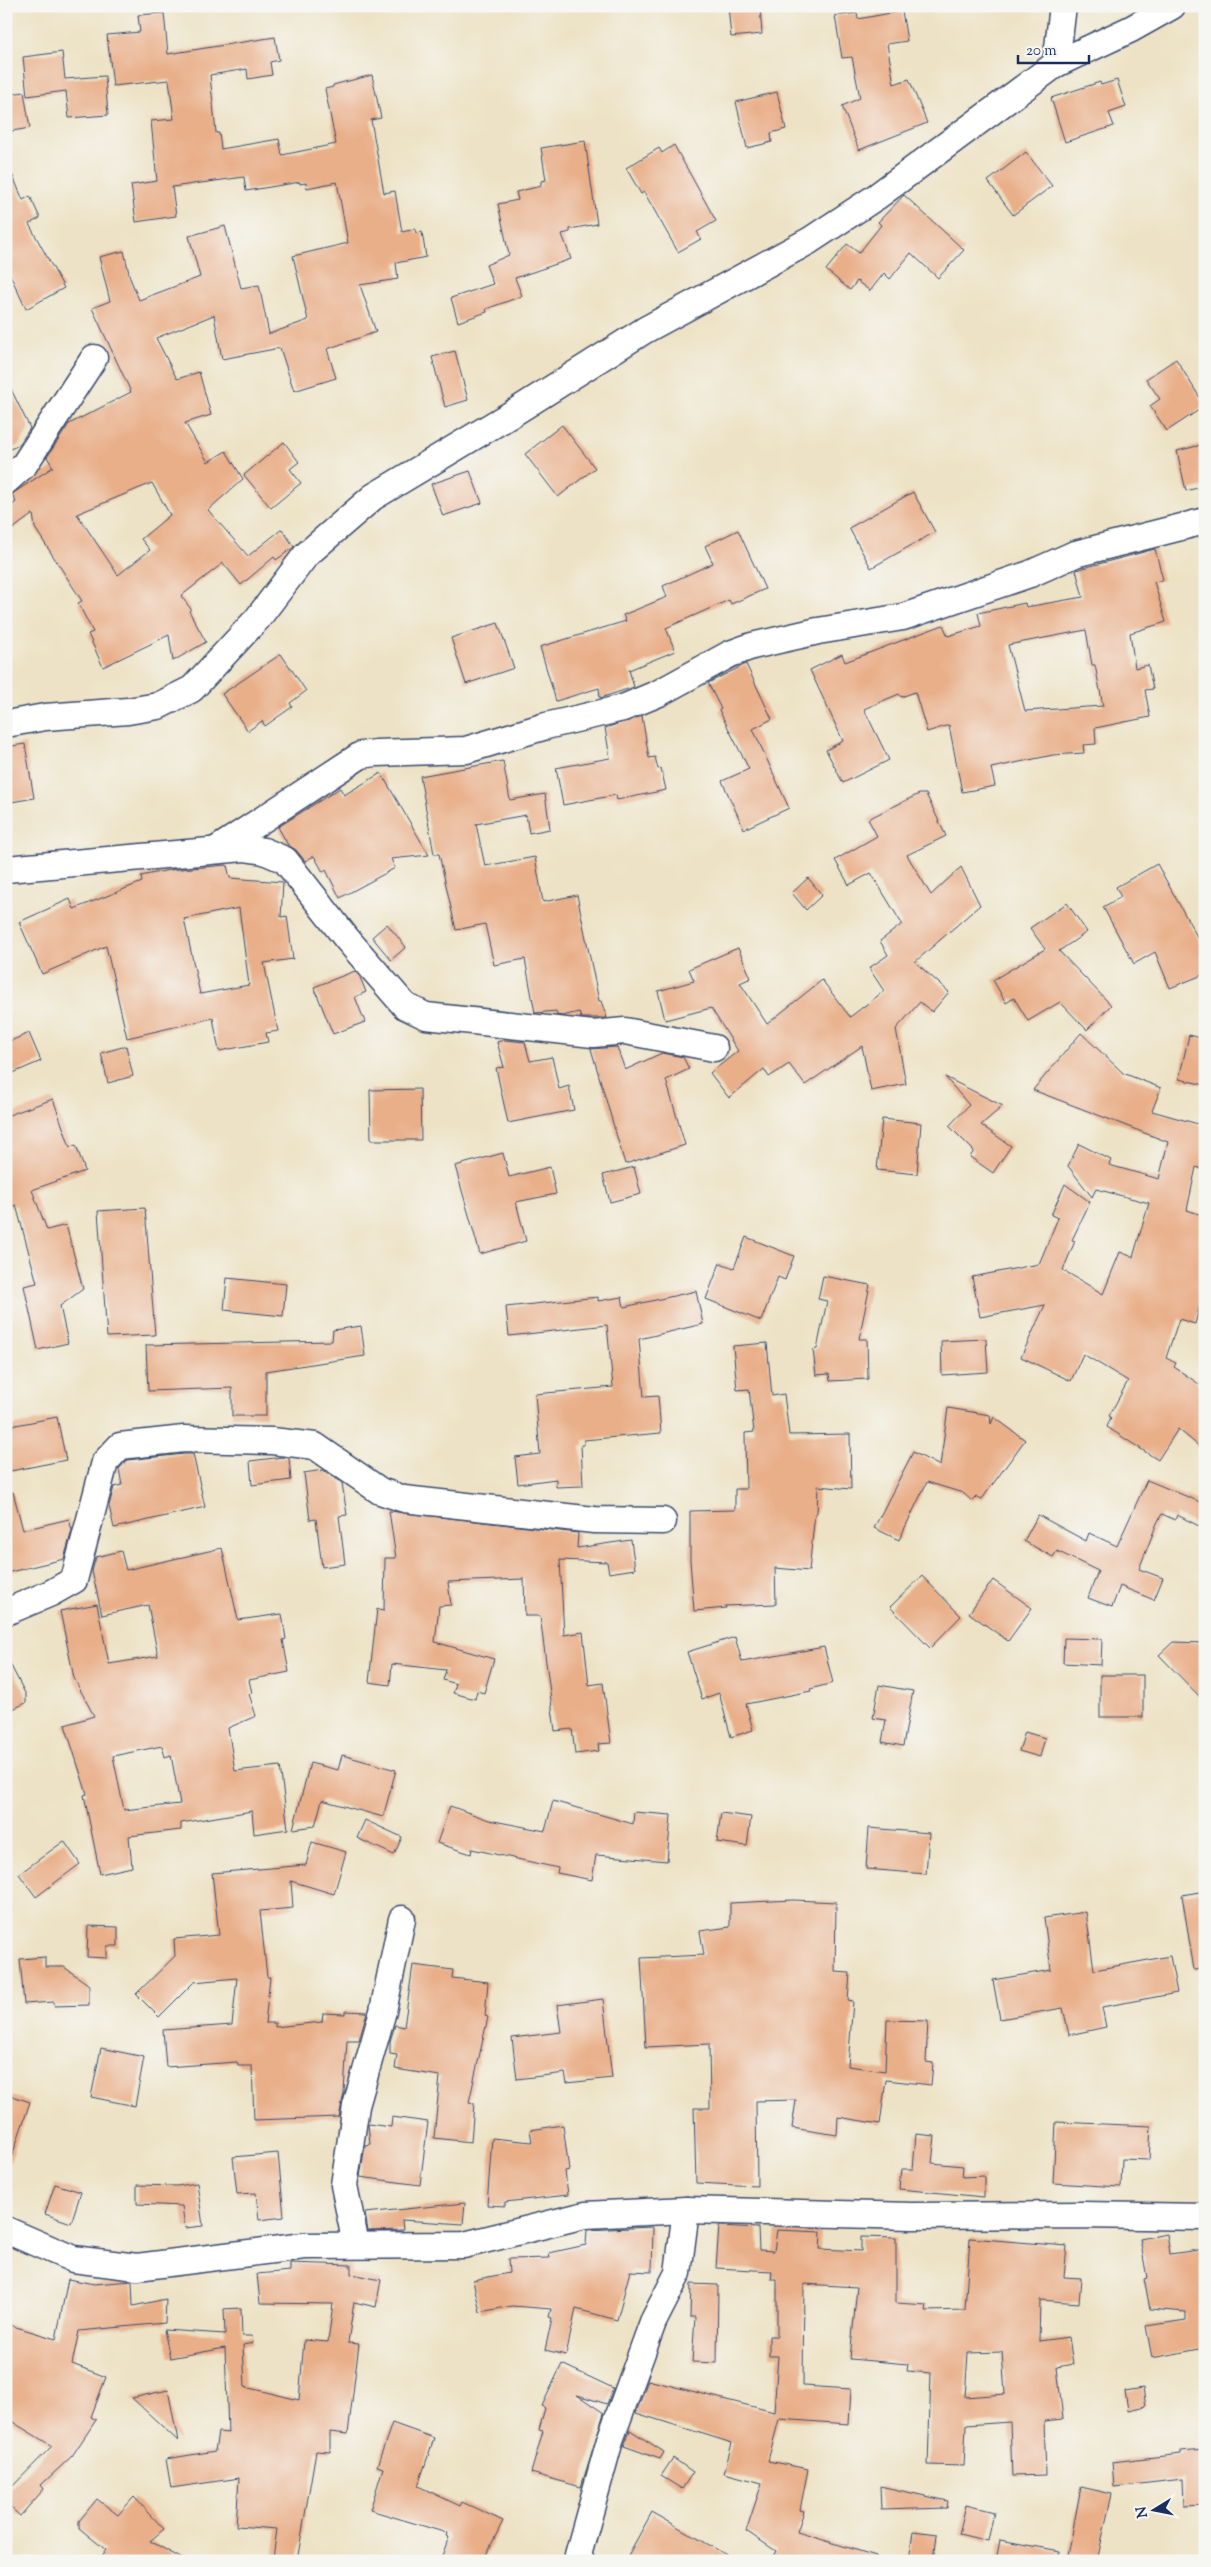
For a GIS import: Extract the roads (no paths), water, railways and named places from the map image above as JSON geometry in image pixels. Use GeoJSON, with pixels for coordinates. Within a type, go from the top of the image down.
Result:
{"type":"FeatureCollection","features":[{"type":"Feature","properties":{"kind":"street"},"geometry":{"type":"LineString","coordinates":[[1056,64],[1063,6]]}},
{"type":"Feature","properties":{"kind":"street"},"geometry":{"type":"LineString","coordinates":[[6,724],[45,717],[128,711],[158,706],[192,689],[258,618],[306,555],[372,498],[510,415],[645,330],[809,241],[876,197],[1056,64],[1172,6]]}},
{"type":"Feature","properties":{"kind":"street"},"geometry":{"type":"LineString","coordinates":[[6,481],[24,465],[94,358]]}},
{"type":"Feature","properties":{"kind":"street"},"geometry":{"type":"LineString","coordinates":[[216,850],[361,756],[376,753],[466,750],[546,726],[623,708],[660,693],[730,654],[752,646],[818,631],[903,617],[1030,574],[1075,554],[1205,521]]}},
{"type":"Feature","properties":{"kind":"street"},"geometry":{"type":"LineString","coordinates":[[6,869],[244,848],[264,851],[285,860],[347,939],[405,1006],[426,1016],[593,1034],[625,1031],[714,1048]]}},
{"type":"Feature","properties":{"kind":"street"},"geometry":{"type":"LineString","coordinates":[[6,1612],[51,1593],[74,1580],[105,1462],[120,1446],[184,1439],[281,1442],[315,1446],[380,1491],[404,1498],[594,1520],[663,1521]]}},
{"type":"Feature","properties":{"kind":"street"},"geometry":{"type":"LineString","coordinates":[[356,2245],[344,2185],[356,2106],[383,2012],[402,1919]]}},
{"type":"Feature","properties":{"kind":"street"},"geometry":{"type":"LineString","coordinates":[[581,2561],[578,2555],[610,2440],[653,2322],[678,2273],[686,2210]]}},
{"type":"Feature","properties":{"kind":"street"},"geometry":{"type":"LineString","coordinates":[[6,2230],[42,2248],[74,2259],[137,2267],[304,2246],[464,2245],[585,2215],[686,2210],[902,2215],[1205,2217]]}}]}
